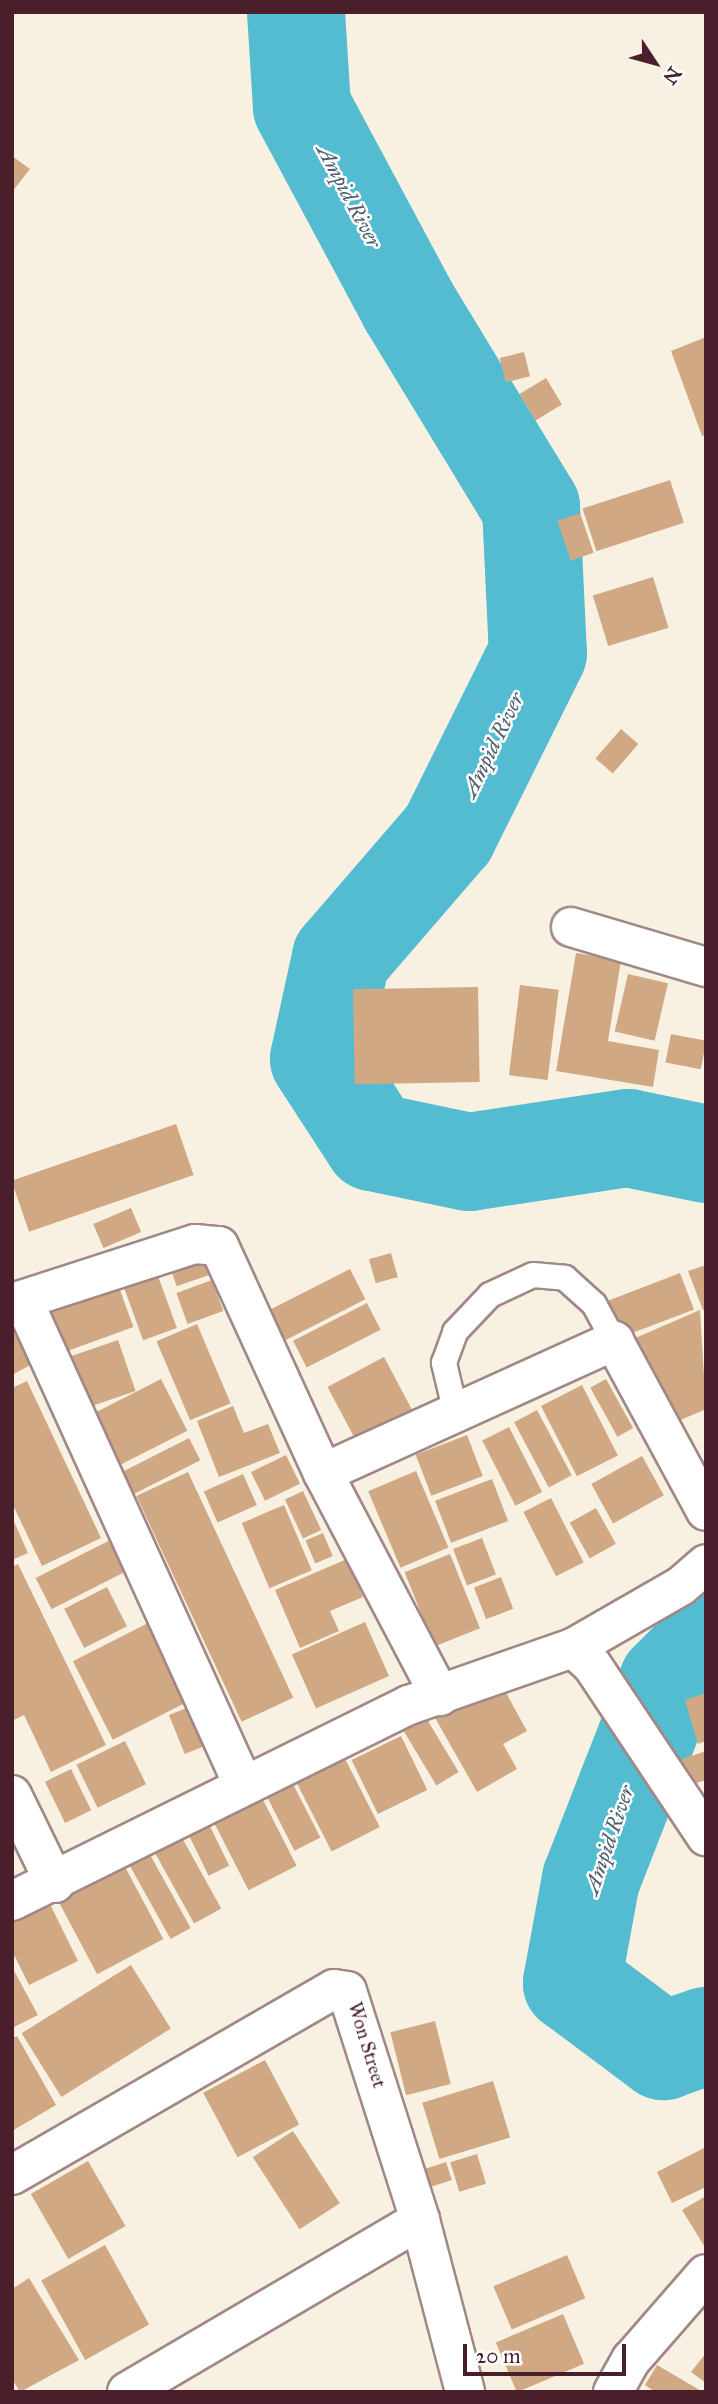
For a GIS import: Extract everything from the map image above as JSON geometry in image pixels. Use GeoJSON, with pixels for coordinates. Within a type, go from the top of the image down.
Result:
{"type":"FeatureCollection","features":[{"type":"Feature","properties":{"kind":"street"},"geometry":{"type":"LineString","coordinates":[[571,927],[706,967]]}},
{"type":"Feature","properties":{"kind":"street"},"geometry":{"type":"LineString","coordinates":[[243,1782],[17,1301],[215,1243],[323,1472],[440,1696]]}},
{"type":"Feature","properties":{"kind":"street"},"geometry":{"type":"LineString","coordinates":[[323,1472],[457,1418],[614,1341],[706,1511]]}},
{"type":"Feature","properties":{"kind":"street"},"geometry":{"type":"LineString","coordinates":[[12,1901],[55,1883],[243,1782],[440,1696],[573,1648],[681,1586],[706,1564]]}},
{"type":"Feature","properties":{"kind":"street"},"geometry":{"type":"LineString","coordinates":[[573,1648],[618,1703],[698,1828]]}},
{"type":"Feature","properties":{"kind":"street"},"geometry":{"type":"LineString","coordinates":[[12,1794],[55,1883]]}},
{"type":"Feature","properties":{"kind":"street","name":"Won Street"},"geometry":{"type":"LineString","coordinates":[[12,2175],[341,1989],[355,2000],[420,2220],[465,2392]]}},
{"type":"Feature","properties":{"kind":"street"},"geometry":{"type":"LineString","coordinates":[[127,2392],[420,2220]]}},
{"type":"Feature","properties":{"kind":"street"},"geometry":{"type":"LineString","coordinates":[[613,2392],[663,2320],[706,2274]]}},
{"type":"Feature","properties":{"kind":"lane"},"geometry":{"type":"LineString","coordinates":[[457,1418],[444,1363],[455,1332],[490,1295],[533,1275],[565,1278],[594,1304],[614,1341]]}},
{"type":"Feature","properties":{"kind":"building"},"geometry":{"type":"Polygon","coordinates":[[[12,156],[30,169],[12,192],[12,156]]]}},
{"type":"Feature","properties":{"kind":"building"},"geometry":{"type":"Polygon","coordinates":[[[706,337],[706,435],[702,436],[671,351],[706,337]]]}},
{"type":"Feature","properties":{"kind":"building"},"geometry":{"type":"Polygon","coordinates":[[[524,352],[530,376],[506,382],[500,358],[524,352]]]}},
{"type":"Feature","properties":{"kind":"building"},"geometry":{"type":"Polygon","coordinates":[[[546,378],[562,405],[535,421],[519,394],[546,378]]]}},
{"type":"Feature","properties":{"kind":"building"},"geometry":{"type":"Polygon","coordinates":[[[670,480],[684,523],[596,551],[583,508],[670,480]]]}},
{"type":"Feature","properties":{"kind":"building"},"geometry":{"type":"Polygon","coordinates":[[[580,513],[594,553],[571,561],[557,521],[580,513]]]}},
{"type":"Feature","properties":{"kind":"building"},"geometry":{"type":"Polygon","coordinates":[[[653,577],[668,628],[608,646],[593,595],[653,577]]]}},
{"type":"Feature","properties":{"kind":"building"},"geometry":{"type":"Polygon","coordinates":[[[621,729],[638,744],[613,774],[595,758],[621,729]]]}},
{"type":"Feature","properties":{"kind":"building"},"geometry":{"type":"Polygon","coordinates":[[[576,953],[621,960],[608,1041],[659,1050],[653,1087],[556,1071],[576,953]]]}},
{"type":"Feature","properties":{"kind":"building"},"geometry":{"type":"Polygon","coordinates":[[[628,974],[668,983],[655,1041],[615,1031],[628,974]]]}},
{"type":"Feature","properties":{"kind":"building"},"geometry":{"type":"Polygon","coordinates":[[[520,985],[559,990],[548,1080],[509,1075],[520,985]]]}},
{"type":"Feature","properties":{"kind":"building"},"geometry":{"type":"Polygon","coordinates":[[[478,987],[480,1082],[355,1084],[353,989],[478,987]]]}},
{"type":"Feature","properties":{"kind":"building"},"geometry":{"type":"Polygon","coordinates":[[[671,1034],[706,1041],[701,1069],[665,1062],[671,1034]]]}},
{"type":"Feature","properties":{"kind":"building"},"geometry":{"type":"Polygon","coordinates":[[[176,1124],[194,1175],[29,1232],[12,1180],[176,1124]]]}},
{"type":"Feature","properties":{"kind":"building"},"geometry":{"type":"Polygon","coordinates":[[[131,1208],[141,1232],[103,1248],[93,1224],[131,1208]]]}},
{"type":"Feature","properties":{"kind":"building"},"geometry":{"type":"Polygon","coordinates":[[[391,1253],[398,1277],[376,1283],[369,1259],[391,1253]]]}},
{"type":"Feature","properties":{"kind":"building"},"geometry":{"type":"Polygon","coordinates":[[[203,1255],[210,1275],[177,1286],[170,1266],[203,1255]]]}},
{"type":"Feature","properties":{"kind":"building"},"geometry":{"type":"Polygon","coordinates":[[[154,1265],[177,1328],[143,1340],[120,1277],[154,1265]]]}},
{"type":"Feature","properties":{"kind":"building"},"geometry":{"type":"Polygon","coordinates":[[[706,1265],[706,1309],[703,1310],[688,1271],[706,1265]]]}},
{"type":"Feature","properties":{"kind":"building"},"geometry":{"type":"Polygon","coordinates":[[[350,1269],[365,1299],[280,1343],[264,1313],[350,1269]]]}},
{"type":"Feature","properties":{"kind":"building"},"geometry":{"type":"Polygon","coordinates":[[[680,1273],[694,1309],[619,1338],[605,1302],[680,1273]]]}},
{"type":"Feature","properties":{"kind":"building"},"geometry":{"type":"Polygon","coordinates":[[[116,1279],[133,1327],[56,1355],[39,1307],[116,1279]]]}},
{"type":"Feature","properties":{"kind":"building"},"geometry":{"type":"Polygon","coordinates":[[[212,1280],[223,1311],[188,1324],[176,1293],[212,1280]]]}},
{"type":"Feature","properties":{"kind":"building"},"geometry":{"type":"Polygon","coordinates":[[[367,1303],[381,1330],[307,1367],[293,1341],[367,1303]]]}},
{"type":"Feature","properties":{"kind":"building"},"geometry":{"type":"Polygon","coordinates":[[[700,1310],[706,1409],[662,1428],[626,1342],[700,1310]]]}},
{"type":"Feature","properties":{"kind":"building"},"geometry":{"type":"Polygon","coordinates":[[[12,1320],[34,1363],[12,1375],[12,1320]]]}},
{"type":"Feature","properties":{"kind":"building"},"geometry":{"type":"Polygon","coordinates":[[[197,1324],[231,1403],[190,1420],[156,1341],[197,1324]]]}},
{"type":"Feature","properties":{"kind":"building"},"geometry":{"type":"Polygon","coordinates":[[[118,1340],[136,1391],[79,1411],[61,1360],[118,1340]]]}},
{"type":"Feature","properties":{"kind":"building"},"geometry":{"type":"Polygon","coordinates":[[[384,1357],[414,1414],[358,1444],[327,1387],[384,1357]]]}},
{"type":"Feature","properties":{"kind":"building"},"geometry":{"type":"Polygon","coordinates":[[[161,1379],[187,1431],[108,1471],[82,1419],[161,1379]]]}},
{"type":"Feature","properties":{"kind":"building"},"geometry":{"type":"Polygon","coordinates":[[[606,1379],[633,1428],[617,1437],[590,1388],[606,1379]]]}},
{"type":"Feature","properties":{"kind":"building"},"geometry":{"type":"Polygon","coordinates":[[[27,1381],[101,1538],[42,1566],[12,1503],[12,1388],[27,1381]]]}},
{"type":"Feature","properties":{"kind":"building"},"geometry":{"type":"Polygon","coordinates":[[[582,1385],[618,1455],[577,1476],[541,1406],[582,1385]]]}},
{"type":"Feature","properties":{"kind":"building"},"geometry":{"type":"Polygon","coordinates":[[[233,1406],[244,1433],[268,1424],[280,1453],[219,1477],[197,1421],[233,1406]]]}},
{"type":"Feature","properties":{"kind":"building"},"geometry":{"type":"Polygon","coordinates":[[[537,1410],[572,1475],[549,1488],[514,1422],[537,1410]]]}},
{"type":"Feature","properties":{"kind":"building"},"geometry":{"type":"Polygon","coordinates":[[[509,1427],[542,1492],[515,1506],[482,1441],[509,1427]]]}},
{"type":"Feature","properties":{"kind":"building"},"geometry":{"type":"Polygon","coordinates":[[[467,1435],[483,1476],[431,1496],[416,1455],[467,1435]]]}},
{"type":"Feature","properties":{"kind":"building"},"geometry":{"type":"Polygon","coordinates":[[[189,1438],[200,1460],[125,1499],[113,1477],[189,1438]]]}},
{"type":"Feature","properties":{"kind":"building"},"geometry":{"type":"Polygon","coordinates":[[[286,1455],[300,1484],[265,1501],[251,1472],[286,1455]]]}},
{"type":"Feature","properties":{"kind":"building"},"geometry":{"type":"Polygon","coordinates":[[[642,1456],[664,1495],[613,1523],[591,1484],[642,1456]]]}},
{"type":"Feature","properties":{"kind":"building"},"geometry":{"type":"Polygon","coordinates":[[[416,1471],[448,1547],[401,1568],[368,1491],[416,1471]]]}},
{"type":"Feature","properties":{"kind":"building"},"geometry":{"type":"Polygon","coordinates":[[[188,1472],[293,1698],[242,1722],[136,1496],[188,1472]]]}},
{"type":"Feature","properties":{"kind":"building"},"geometry":{"type":"Polygon","coordinates":[[[243,1474],[257,1505],[218,1523],[204,1491],[243,1474]]]}},
{"type":"Feature","properties":{"kind":"building"},"geometry":{"type":"Polygon","coordinates":[[[492,1479],[508,1521],[451,1543],[435,1501],[492,1479]]]}},
{"type":"Feature","properties":{"kind":"building"},"geometry":{"type":"Polygon","coordinates":[[[303,1491],[321,1530],[303,1538],[285,1499],[303,1491]]]}},
{"type":"Feature","properties":{"kind":"building"},"geometry":{"type":"Polygon","coordinates":[[[551,1498],[584,1562],[556,1576],[523,1512],[551,1498]]]}},
{"type":"Feature","properties":{"kind":"building"},"geometry":{"type":"Polygon","coordinates":[[[284,1505],[312,1570],[269,1588],[242,1523],[284,1505]]]}},
{"type":"Feature","properties":{"kind":"building"},"geometry":{"type":"Polygon","coordinates":[[[596,1508],[616,1544],[590,1558],[570,1523],[596,1508]]]}},
{"type":"Feature","properties":{"kind":"building"},"geometry":{"type":"Polygon","coordinates":[[[12,1517],[28,1553],[12,1560],[12,1517]]]}},
{"type":"Feature","properties":{"kind":"building"},"geometry":{"type":"Polygon","coordinates":[[[323,1533],[333,1556],[315,1563],[306,1540],[323,1533]]]}},
{"type":"Feature","properties":{"kind":"building"},"geometry":{"type":"Polygon","coordinates":[[[122,1534],[138,1565],[51,1609],[36,1578],[122,1534]]]}},
{"type":"Feature","properties":{"kind":"building"},"geometry":{"type":"Polygon","coordinates":[[[482,1538],[496,1574],[467,1586],[453,1549],[482,1538]]]}},
{"type":"Feature","properties":{"kind":"building"},"geometry":{"type":"Polygon","coordinates":[[[450,1554],[480,1628],[435,1647],[405,1572],[450,1554]]]}},
{"type":"Feature","properties":{"kind":"building"},"geometry":{"type":"Polygon","coordinates":[[[347,1559],[363,1597],[330,1611],[339,1631],[300,1648],[275,1590],[347,1559]]]}},
{"type":"Feature","properties":{"kind":"building"},"geometry":{"type":"Polygon","coordinates":[[[18,1564],[106,1745],[51,1772],[24,1715],[12,1721],[12,1567],[18,1564]]]}},
{"type":"Feature","properties":{"kind":"building"},"geometry":{"type":"Polygon","coordinates":[[[501,1577],[513,1609],[486,1619],[474,1587],[501,1577]]]}},
{"type":"Feature","properties":{"kind":"building"},"geometry":{"type":"Polygon","coordinates":[[[107,1587],[127,1626],[84,1648],[64,1609],[107,1587]]]}},
{"type":"Feature","properties":{"kind":"building"},"geometry":{"type":"Polygon","coordinates":[[[154,1620],[194,1698],[113,1740],[73,1661],[154,1620]]]}},
{"type":"Feature","properties":{"kind":"building"},"geometry":{"type":"Polygon","coordinates":[[[365,1622],[389,1676],[316,1708],[292,1655],[365,1622]]]}},
{"type":"Feature","properties":{"kind":"building"},"geometry":{"type":"Polygon","coordinates":[[[499,1680],[527,1731],[503,1744],[517,1769],[477,1792],[434,1716],[499,1680]]]}},
{"type":"Feature","properties":{"kind":"building"},"geometry":{"type":"Polygon","coordinates":[[[706,1693],[706,1741],[698,1744],[685,1700],[706,1693]]]}},
{"type":"Feature","properties":{"kind":"building"},"geometry":{"type":"Polygon","coordinates":[[[194,1705],[210,1744],[185,1754],[169,1715],[194,1705]]]}},
{"type":"Feature","properties":{"kind":"building"},"geometry":{"type":"Polygon","coordinates":[[[419,1706],[459,1772],[436,1785],[397,1719],[419,1706]]]}},
{"type":"Feature","properties":{"kind":"building"},"geometry":{"type":"Polygon","coordinates":[[[401,1736],[427,1790],[378,1814],[352,1760],[401,1736]]]}},
{"type":"Feature","properties":{"kind":"building"},"geometry":{"type":"Polygon","coordinates":[[[125,1741],[146,1784],[98,1808],[76,1765],[125,1741]]]}},
{"type":"Feature","properties":{"kind":"building"},"geometry":{"type":"Polygon","coordinates":[[[338,1745],[380,1827],[332,1851],[290,1770],[338,1745]]]}},
{"type":"Feature","properties":{"kind":"building"},"geometry":{"type":"Polygon","coordinates":[[[706,1751],[706,1780],[680,1788],[673,1762],[706,1751]]]}},
{"type":"Feature","properties":{"kind":"building"},"geometry":{"type":"Polygon","coordinates":[[[71,1769],[91,1810],[65,1823],[45,1782],[71,1769]]]}},
{"type":"Feature","properties":{"kind":"building"},"geometry":{"type":"Polygon","coordinates":[[[289,1776],[320,1837],[294,1851],[263,1789],[289,1776]]]}},
{"type":"Feature","properties":{"kind":"building"},"geometry":{"type":"Polygon","coordinates":[[[258,1790],[297,1866],[248,1890],[210,1815],[258,1790]]]}},
{"type":"Feature","properties":{"kind":"building"},"geometry":{"type":"Polygon","coordinates":[[[206,1818],[229,1866],[209,1876],[185,1828],[206,1818]]]}},
{"type":"Feature","properties":{"kind":"building"},"geometry":{"type":"Polygon","coordinates":[[[181,1836],[221,1909],[194,1924],[154,1851],[181,1836]]]}},
{"type":"Feature","properties":{"kind":"building"},"geometry":{"type":"Polygon","coordinates":[[[148,1851],[191,1928],[171,1939],[128,1862],[148,1851]]]}},
{"type":"Feature","properties":{"kind":"building"},"geometry":{"type":"Polygon","coordinates":[[[123,1863],[163,1939],[97,1974],[57,1898],[123,1863]]]}},
{"type":"Feature","properties":{"kind":"building"},"geometry":{"type":"Polygon","coordinates":[[[50,1904],[78,1961],[29,1985],[12,1951],[12,1923],[50,1904]]]}},
{"type":"Feature","properties":{"kind":"building"},"geometry":{"type":"Polygon","coordinates":[[[131,1965],[171,2029],[61,2097],[22,2033],[131,1965]]]}},
{"type":"Feature","properties":{"kind":"building"},"geometry":{"type":"Polygon","coordinates":[[[12,1967],[38,2015],[12,2028],[12,1967]]]}},
{"type":"Feature","properties":{"kind":"building"},"geometry":{"type":"Polygon","coordinates":[[[435,2021],[451,2084],[406,2095],[390,2032],[435,2021]]]}},
{"type":"Feature","properties":{"kind":"building"},"geometry":{"type":"Polygon","coordinates":[[[17,2036],[56,2105],[12,2131],[12,2038],[17,2036]]]}},
{"type":"Feature","properties":{"kind":"building"},"geometry":{"type":"Polygon","coordinates":[[[265,2060],[299,2124],[237,2157],[203,2093],[265,2060]]]}},
{"type":"Feature","properties":{"kind":"building"},"geometry":{"type":"Polygon","coordinates":[[[493,2081],[510,2137],[439,2159],[422,2103],[493,2081]]]}},
{"type":"Feature","properties":{"kind":"building"},"geometry":{"type":"Polygon","coordinates":[[[293,2131],[340,2203],[300,2229],[253,2157],[293,2131]]]}},
{"type":"Feature","properties":{"kind":"building"},"geometry":{"type":"Polygon","coordinates":[[[706,2147],[706,2187],[672,2203],[657,2172],[706,2147]]]}},
{"type":"Feature","properties":{"kind":"building"},"geometry":{"type":"Polygon","coordinates":[[[477,2154],[486,2184],[459,2192],[450,2162],[477,2154]]]}},
{"type":"Feature","properties":{"kind":"building"},"geometry":{"type":"Polygon","coordinates":[[[88,2161],[126,2226],[68,2259],[31,2194],[88,2161]]]}},
{"type":"Feature","properties":{"kind":"building"},"geometry":{"type":"Polygon","coordinates":[[[446,2162],[452,2180],[428,2188],[422,2170],[446,2162]]]}},
{"type":"Feature","properties":{"kind":"building"},"geometry":{"type":"Polygon","coordinates":[[[706,2196],[706,2249],[682,2210],[706,2196]]]}},
{"type":"Feature","properties":{"kind":"building"},"geometry":{"type":"Polygon","coordinates":[[[105,2245],[149,2325],[85,2360],[41,2280],[105,2245]]]}},
{"type":"Feature","properties":{"kind":"building"},"geometry":{"type":"Polygon","coordinates":[[[567,2255],[585,2298],[512,2330],[493,2286],[567,2255]]]}},
{"type":"Feature","properties":{"kind":"building"},"geometry":{"type":"Polygon","coordinates":[[[29,2278],[79,2360],[20,2392],[12,2379],[12,2289],[29,2278]]]}},
{"type":"Feature","properties":{"kind":"building"},"geometry":{"type":"Polygon","coordinates":[[[563,2314],[584,2364],[517,2392],[496,2343],[563,2314]]]}},
{"type":"Feature","properties":{"kind":"building"},"geometry":{"type":"Polygon","coordinates":[[[706,2353],[706,2383],[691,2372],[706,2353]]]}},
{"type":"Feature","properties":{"kind":"building"},"geometry":{"type":"Polygon","coordinates":[[[657,2365],[703,2392],[655,2392],[645,2385],[657,2365]]]}},
{"type":"Feature","properties":{"kind":"waterway","name":"Ampid River"},"geometry":{"type":"LineString","coordinates":[[296,12],[302,107],[408,305],[531,507],[538,653],[448,834],[341,958],[319,1059],[373,1142],[469,1162],[628,1138],[706,1154]]}},
{"type":"Feature","properties":{"kind":"waterway","name":"Ampid River"},"geometry":{"type":"LineString","coordinates":[[706,1644],[668,1682],[591,1879],[572,1983],[663,2051],[706,2036]]}}]}
